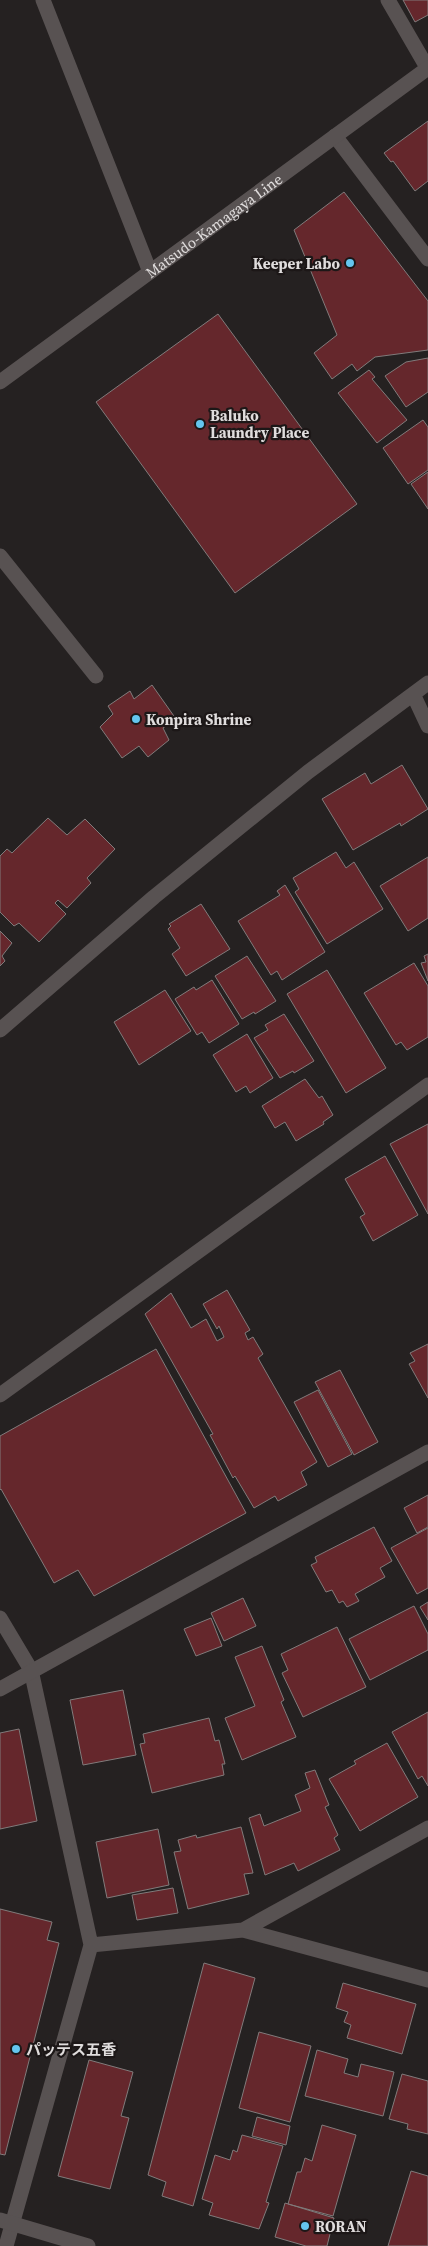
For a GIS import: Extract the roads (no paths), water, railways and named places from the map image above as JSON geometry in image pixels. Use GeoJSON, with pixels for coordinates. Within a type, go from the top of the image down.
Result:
{"type":"FeatureCollection","features":[{"type":"Feature","properties":{"kind":"street"},"geometry":{"type":"LineString","coordinates":[[43,0],[150,272]]}},
{"type":"Feature","properties":{"kind":"street"},"geometry":{"type":"LineString","coordinates":[[388,0],[428,68]]}},
{"type":"Feature","properties":{"kind":"street","name":"Matsudo-Kamagaya Line"},"geometry":{"type":"LineString","coordinates":[[0,382],[428,68]]}},
{"type":"Feature","properties":{"kind":"street"},"geometry":{"type":"LineString","coordinates":[[334,136],[428,259]]}},
{"type":"Feature","properties":{"kind":"street"},"geometry":{"type":"LineString","coordinates":[[0,556],[96,676]]}},
{"type":"Feature","properties":{"kind":"street"},"geometry":{"type":"LineString","coordinates":[[0,1030],[154,897],[308,772],[428,683]]}},
{"type":"Feature","properties":{"kind":"street"},"geometry":{"type":"LineString","coordinates":[[413,694],[428,726]]}},
{"type":"Feature","properties":{"kind":"street"},"geometry":{"type":"LineString","coordinates":[[0,1395],[428,1085]]}},
{"type":"Feature","properties":{"kind":"street"},"geometry":{"type":"LineString","coordinates":[[0,1689],[31,1670],[428,1452]]}},
{"type":"Feature","properties":{"kind":"street"},"geometry":{"type":"LineString","coordinates":[[0,1618],[31,1670],[91,1945],[7,2221],[6,2246]]}},
{"type":"Feature","properties":{"kind":"street"},"geometry":{"type":"LineString","coordinates":[[243,1930],[428,1828]]}},
{"type":"Feature","properties":{"kind":"street"},"geometry":{"type":"LineString","coordinates":[[91,1945],[243,1930],[428,1980]]}},
{"type":"Feature","properties":{"kind":"street"},"geometry":{"type":"LineString","coordinates":[[7,2221],[88,2246]]}},
{"type":"Feature","properties":{"kind":"place","name":"Keeper Labo"},"geometry":{"type":"Point","coordinates":[350,263]}},
{"type":"Feature","properties":{"kind":"place","name":"Baluko Laundry Place"},"geometry":{"type":"Point","coordinates":[200,424]}},
{"type":"Feature","properties":{"kind":"place","name":"Konpira Shrine"},"geometry":{"type":"Point","coordinates":[136,719]}},
{"type":"Feature","properties":{"kind":"place","name":"パッテス五香"},"geometry":{"type":"Point","coordinates":[16,2049]}},
{"type":"Feature","properties":{"kind":"place","name":"RORAN"},"geometry":{"type":"Point","coordinates":[305,2226]}}]}
